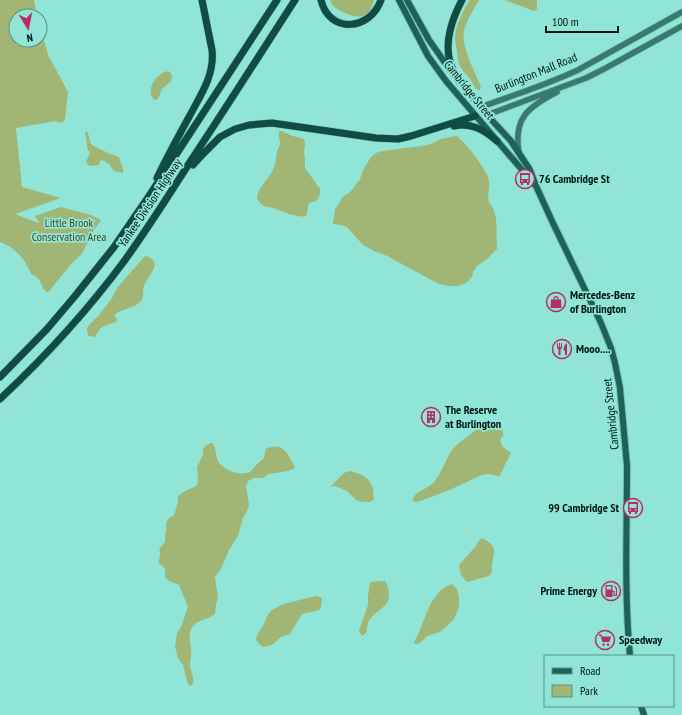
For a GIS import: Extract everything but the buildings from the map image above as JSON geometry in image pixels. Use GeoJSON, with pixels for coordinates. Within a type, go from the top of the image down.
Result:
{"type":"FeatureCollection","features":[{"type":"Feature","properties":{"kind":"highway"},"geometry":{"type":"LineString","coordinates":[[149,196],[164,163],[202,92],[210,72],[212,50],[202,0]]}},
{"type":"Feature","properties":{"kind":"highway","name":"Yankee Division Highway"},"geometry":{"type":"LineString","coordinates":[[0,377],[47,329],[114,247],[277,0]]}},
{"type":"Feature","properties":{"kind":"highway","name":"Yankee Division Highway"},"geometry":{"type":"LineString","coordinates":[[0,400],[41,358],[125,260],[167,198],[295,0]]}},
{"type":"Feature","properties":{"kind":"highway"},"geometry":{"type":"LineString","coordinates":[[321,0],[324,10],[330,17],[338,22],[350,25],[360,23],[368,19],[377,8],[381,0]]}},
{"type":"Feature","properties":{"kind":"highway"},"geometry":{"type":"LineString","coordinates":[[459,81],[450,63],[448,37],[452,22],[462,0]]}},
{"type":"Feature","properties":{"kind":"highway"},"geometry":{"type":"LineString","coordinates":[[167,198],[214,142],[227,133],[242,127],[272,123],[392,140],[404,138],[475,116]]}},
{"type":"Feature","properties":{"kind":"highway"},"geometry":{"type":"LineString","coordinates":[[424,132],[465,125],[485,131],[497,141]]}},
{"type":"Feature","properties":{"kind":"main road","name":"Cambridge Street"},"geometry":{"type":"LineString","coordinates":[[399,0],[428,56],[452,90],[536,186]]}},
{"type":"Feature","properties":{"kind":"main road","name":"Cambridge Street"},"geometry":{"type":"LineString","coordinates":[[407,0],[429,40],[459,81],[506,136],[530,170],[536,186],[601,323],[610,348],[619,378],[627,466],[627,576],[630,655]]}},
{"type":"Feature","properties":{"kind":"main road","name":"Burlington Mall Road"},"geometry":{"type":"LineString","coordinates":[[481,107],[565,76],[682,12]]}},
{"type":"Feature","properties":{"kind":"main road","name":"Burlington Mall Road"},"geometry":{"type":"LineString","coordinates":[[519,153],[517,141],[521,122],[525,114],[539,102],[604,69],[682,26]]}},
{"type":"Feature","properties":{"kind":"main road","name":"Burlington Mall Road"},"geometry":{"type":"LineString","coordinates":[[487,115],[577,82]]}},
{"type":"Feature","properties":{"kind":"main road"},"geometry":{"type":"LineString","coordinates":[[475,116],[481,107]]}},
{"type":"Feature","properties":{"kind":"main road"},"geometry":{"type":"LineString","coordinates":[[475,116],[487,115]]}},
{"type":"Feature","properties":{"kind":"green space","name":"Little Brook Conservation Area"},"geometry":{"type":"Polygon","coordinates":[[[0,0],[34,0],[36,8],[8,8],[8,48],[46,48],[48,55],[68,92],[65,119],[63,122],[61,123],[56,121],[16,128],[22,187],[61,198],[15,214],[38,223],[39,222],[35,216],[61,207],[91,215],[101,220],[88,239],[88,243],[82,254],[71,264],[49,292],[44,289],[38,278],[31,274],[19,255],[10,247],[0,242],[0,0]]]}},
{"type":"Feature","properties":{"kind":"green space"},"geometry":{"type":"Polygon","coordinates":[[[330,0],[374,0],[370,11],[367,14],[363,16],[354,16],[349,15],[333,6],[330,0]]]}},
{"type":"Feature","properties":{"kind":"green space"},"geometry":{"type":"Polygon","coordinates":[[[470,0],[479,0],[466,23],[464,38],[466,52],[481,87],[480,90],[475,87],[460,66],[455,40],[455,33],[458,23],[470,0]]]}},
{"type":"Feature","properties":{"kind":"green space"},"geometry":{"type":"Polygon","coordinates":[[[505,0],[537,0],[537,9],[534,11],[505,0]]]}},
{"type":"Feature","properties":{"kind":"green space"},"geometry":{"type":"Polygon","coordinates":[[[168,71],[171,73],[171,81],[162,89],[158,99],[155,100],[151,95],[153,82],[160,75],[168,71]]]}},
{"type":"Feature","properties":{"kind":"green space"},"geometry":{"type":"Polygon","coordinates":[[[86,131],[92,145],[119,157],[123,173],[114,171],[109,164],[102,160],[100,161],[99,165],[88,165],[86,161],[90,153],[87,146],[86,131]]]}},
{"type":"Feature","properties":{"kind":"green space"},"geometry":{"type":"Polygon","coordinates":[[[279,131],[304,139],[305,168],[320,189],[320,194],[317,200],[309,203],[306,216],[295,215],[266,207],[258,201],[257,198],[258,193],[275,165],[277,151],[280,144],[279,131]]]}},
{"type":"Feature","properties":{"kind":"green space"},"geometry":{"type":"Polygon","coordinates":[[[456,136],[470,150],[487,175],[489,180],[488,200],[494,210],[496,224],[497,249],[486,260],[477,266],[472,277],[466,283],[458,286],[439,284],[363,245],[347,227],[333,224],[335,209],[343,196],[352,190],[360,179],[363,170],[371,157],[376,153],[428,145],[441,139],[456,136]]]}},
{"type":"Feature","properties":{"kind":"green space"},"geometry":{"type":"Polygon","coordinates":[[[146,256],[152,259],[155,265],[144,286],[141,301],[133,307],[120,311],[114,315],[117,319],[116,322],[104,326],[99,330],[95,337],[89,336],[87,332],[88,326],[112,298],[117,288],[146,256]]]}},
{"type":"Feature","properties":{"kind":"green space"},"geometry":{"type":"Polygon","coordinates":[[[487,424],[503,431],[503,436],[500,440],[502,446],[511,453],[499,477],[488,474],[483,475],[439,494],[420,501],[413,501],[415,495],[436,480],[453,449],[467,437],[487,424]]]}},
{"type":"Feature","properties":{"kind":"green space"},"geometry":{"type":"Polygon","coordinates":[[[212,443],[215,447],[219,463],[225,468],[234,472],[250,472],[264,458],[266,449],[272,447],[281,448],[284,450],[295,468],[288,471],[268,474],[263,478],[254,478],[248,481],[246,486],[249,505],[247,511],[243,518],[238,536],[229,550],[221,569],[215,577],[218,598],[215,614],[195,624],[190,632],[190,667],[193,682],[190,686],[187,682],[183,665],[178,658],[175,647],[177,633],[181,627],[188,607],[179,585],[169,581],[165,577],[165,568],[160,565],[159,562],[160,548],[165,542],[166,523],[168,519],[174,515],[178,502],[178,496],[197,485],[197,467],[203,455],[203,448],[212,443]]]}},
{"type":"Feature","properties":{"kind":"green space"},"geometry":{"type":"Polygon","coordinates":[[[349,471],[366,477],[373,488],[374,499],[370,502],[362,502],[356,500],[347,491],[335,486],[330,487],[344,473],[349,471]]]}},
{"type":"Feature","properties":{"kind":"green space"},"geometry":{"type":"Polygon","coordinates":[[[481,538],[488,541],[494,548],[492,572],[489,576],[467,582],[461,575],[459,565],[481,538]]]}},
{"type":"Feature","properties":{"kind":"green space"},"geometry":{"type":"Polygon","coordinates":[[[385,581],[388,586],[388,600],[386,604],[370,619],[366,633],[362,636],[359,631],[368,605],[370,582],[385,581]]]}},
{"type":"Feature","properties":{"kind":"green space"},"geometry":{"type":"Polygon","coordinates":[[[452,584],[457,589],[459,597],[459,607],[454,619],[440,632],[427,636],[418,644],[415,644],[414,642],[428,608],[444,588],[452,584]]]}},
{"type":"Feature","properties":{"kind":"green space"},"geometry":{"type":"Polygon","coordinates":[[[316,596],[322,598],[321,607],[319,610],[302,614],[290,634],[281,637],[272,645],[263,647],[259,644],[256,640],[257,635],[267,616],[272,610],[283,604],[316,596]]]}},
{"type":"Feature","properties":{"kind":"place","name":"76 Cambridge St"},"geometry":{"type":"Point","coordinates":[525,179]}},
{"type":"Feature","properties":{"kind":"place","name":"Mercedes-Benz of Burlington"},"geometry":{"type":"Point","coordinates":[556,302]}},
{"type":"Feature","properties":{"kind":"place","name":"Mooo...."},"geometry":{"type":"Point","coordinates":[562,349]}},
{"type":"Feature","properties":{"kind":"place","name":"The Reserve at Burlington"},"geometry":{"type":"Point","coordinates":[431,417]}},
{"type":"Feature","properties":{"kind":"place","name":"99 Cambridge St"},"geometry":{"type":"Point","coordinates":[633,508]}},
{"type":"Feature","properties":{"kind":"place","name":"Prime Energy"},"geometry":{"type":"Point","coordinates":[611,591]}},
{"type":"Feature","properties":{"kind":"place","name":"Speedway"},"geometry":{"type":"Point","coordinates":[605,640]}}]}
